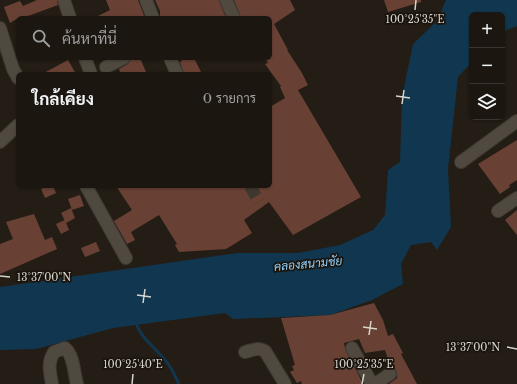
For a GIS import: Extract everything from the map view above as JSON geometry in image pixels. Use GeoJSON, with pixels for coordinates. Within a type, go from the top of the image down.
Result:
{"type":"FeatureCollection","features":[{"type":"Feature","properties":{"kind":"street"},"geometry":{"type":"LineString","coordinates":[[64,0],[69,16]]}},
{"type":"Feature","properties":{"kind":"street"},"geometry":{"type":"LineString","coordinates":[[146,0],[152,16]]}},
{"type":"Feature","properties":{"kind":"street"},"geometry":{"type":"LineString","coordinates":[[226,0],[233,16]]}},
{"type":"Feature","properties":{"kind":"street"},"geometry":{"type":"LineString","coordinates":[[0,28],[16,73]]}},
{"type":"Feature","properties":{"kind":"street"},"geometry":{"type":"LineString","coordinates":[[86,60],[90,72]]}},
{"type":"Feature","properties":{"kind":"street"},"geometry":{"type":"LineString","coordinates":[[106,67],[120,60]]}},
{"type":"Feature","properties":{"kind":"street"},"geometry":{"type":"LineString","coordinates":[[171,60],[176,72]]}},
{"type":"Feature","properties":{"kind":"street"},"geometry":{"type":"LineString","coordinates":[[461,162],[517,120]]}},
{"type":"Feature","properties":{"kind":"street"},"geometry":{"type":"LineString","coordinates":[[0,142],[16,127]]}},
{"type":"Feature","properties":{"kind":"street"},"geometry":{"type":"LineString","coordinates":[[87,188],[126,258]]}},
{"type":"Feature","properties":{"kind":"street"},"geometry":{"type":"LineString","coordinates":[[498,211],[517,198]]}},
{"type":"Feature","properties":{"kind":"street"},"geometry":{"type":"LineString","coordinates":[[52,384],[49,369],[50,358],[54,352],[65,348],[68,350],[71,359],[76,384]]}},
{"type":"Feature","properties":{"kind":"street"},"geometry":{"type":"LineString","coordinates":[[245,352],[260,348],[265,351],[290,382]]}},
{"type":"Feature","properties":{"kind":"street"},"geometry":{"type":"LineString","coordinates":[[352,348],[374,384],[390,374]]}},
{"type":"Feature","properties":{"kind":"water","name":"คลองสนามชัย"},"geometry":{"type":"Polygon","coordinates":[[[446,0],[517,0],[517,26],[505,31],[505,12],[469,12],[469,65],[458,77],[448,169],[451,227],[437,250],[431,242],[411,245],[401,264],[403,284],[372,300],[330,315],[233,319],[225,313],[113,328],[36,349],[0,350],[0,287],[237,253],[298,253],[340,245],[373,230],[385,215],[388,170],[400,162],[402,97],[413,44],[437,21],[446,0]]]}},
{"type":"Feature","properties":{"kind":"building"},"geometry":{"type":"Polygon","coordinates":[[[37,0],[57,0],[58,5],[31,15],[16,16],[16,19],[10,23],[4,7],[20,1],[23,6],[37,0]]]}},
{"type":"Feature","properties":{"kind":"building"},"geometry":{"type":"Polygon","coordinates":[[[106,0],[138,0],[144,16],[98,16],[110,10],[106,0]]]}},
{"type":"Feature","properties":{"kind":"building"},"geometry":{"type":"Polygon","coordinates":[[[155,0],[219,0],[225,16],[160,16],[160,11],[155,0]]]}},
{"type":"Feature","properties":{"kind":"building"},"geometry":{"type":"Polygon","coordinates":[[[234,0],[290,0],[295,10],[274,24],[287,50],[308,85],[298,90],[361,197],[293,235],[269,202],[244,220],[252,233],[226,249],[179,252],[175,245],[177,244],[159,215],[131,232],[135,240],[127,244],[114,221],[132,210],[117,188],[272,188],[272,106],[285,98],[280,87],[281,86],[265,64],[268,63],[266,60],[272,60],[272,16],[240,16],[234,0]]]}},
{"type":"Feature","properties":{"kind":"building"},"geometry":{"type":"Polygon","coordinates":[[[384,0],[421,0],[421,2],[388,12],[384,0]]]}},
{"type":"Feature","properties":{"kind":"building"},"geometry":{"type":"Polygon","coordinates":[[[68,60],[75,72],[46,72],[68,60]]]}},
{"type":"Feature","properties":{"kind":"building"},"geometry":{"type":"Polygon","coordinates":[[[130,60],[141,60],[146,72],[120,72],[119,69],[128,64],[130,60]]]}},
{"type":"Feature","properties":{"kind":"building"},"geometry":{"type":"Polygon","coordinates":[[[181,60],[195,60],[201,72],[183,72],[180,62],[181,60]]]}},
{"type":"Feature","properties":{"kind":"building"},"geometry":{"type":"Polygon","coordinates":[[[517,140],[517,180],[509,185],[510,187],[500,194],[478,164],[517,140]]]}},
{"type":"Feature","properties":{"kind":"building"},"geometry":{"type":"Polygon","coordinates":[[[54,188],[56,193],[45,198],[41,189],[54,188]]]}},
{"type":"Feature","properties":{"kind":"building"},"geometry":{"type":"Polygon","coordinates":[[[80,195],[84,206],[72,210],[68,199],[80,195]]]}},
{"type":"Feature","properties":{"kind":"building"},"geometry":{"type":"Polygon","coordinates":[[[71,208],[75,218],[66,223],[61,213],[71,208]]]}},
{"type":"Feature","properties":{"kind":"building"},"geometry":{"type":"Polygon","coordinates":[[[517,210],[517,235],[505,220],[517,210]]]}},
{"type":"Feature","properties":{"kind":"building"},"geometry":{"type":"Polygon","coordinates":[[[34,214],[45,240],[52,237],[57,249],[0,274],[0,244],[13,239],[6,222],[34,214]]]}},
{"type":"Feature","properties":{"kind":"building"},"geometry":{"type":"Polygon","coordinates":[[[65,220],[69,230],[61,234],[56,224],[65,220]]]}},
{"type":"Feature","properties":{"kind":"building"},"geometry":{"type":"Polygon","coordinates":[[[96,242],[100,251],[85,257],[81,248],[96,242]]]}},
{"type":"Feature","properties":{"kind":"building"},"geometry":{"type":"Polygon","coordinates":[[[374,303],[383,320],[388,336],[393,334],[403,353],[401,354],[417,384],[389,384],[397,378],[397,373],[394,367],[389,367],[390,365],[385,350],[365,353],[359,339],[344,343],[363,384],[302,384],[301,381],[297,383],[290,372],[294,370],[292,366],[295,365],[281,318],[330,315],[374,303]]]}},
{"type":"Feature","properties":{"kind":"waterway"},"geometry":{"type":"LineString","coordinates":[[135,321],[144,338],[169,365],[179,384]]}},
{"type":"Feature","properties":{"kind":"tunnel"},"geometry":{"type":"LineString","coordinates":[[251,188],[259,202]]}}]}
